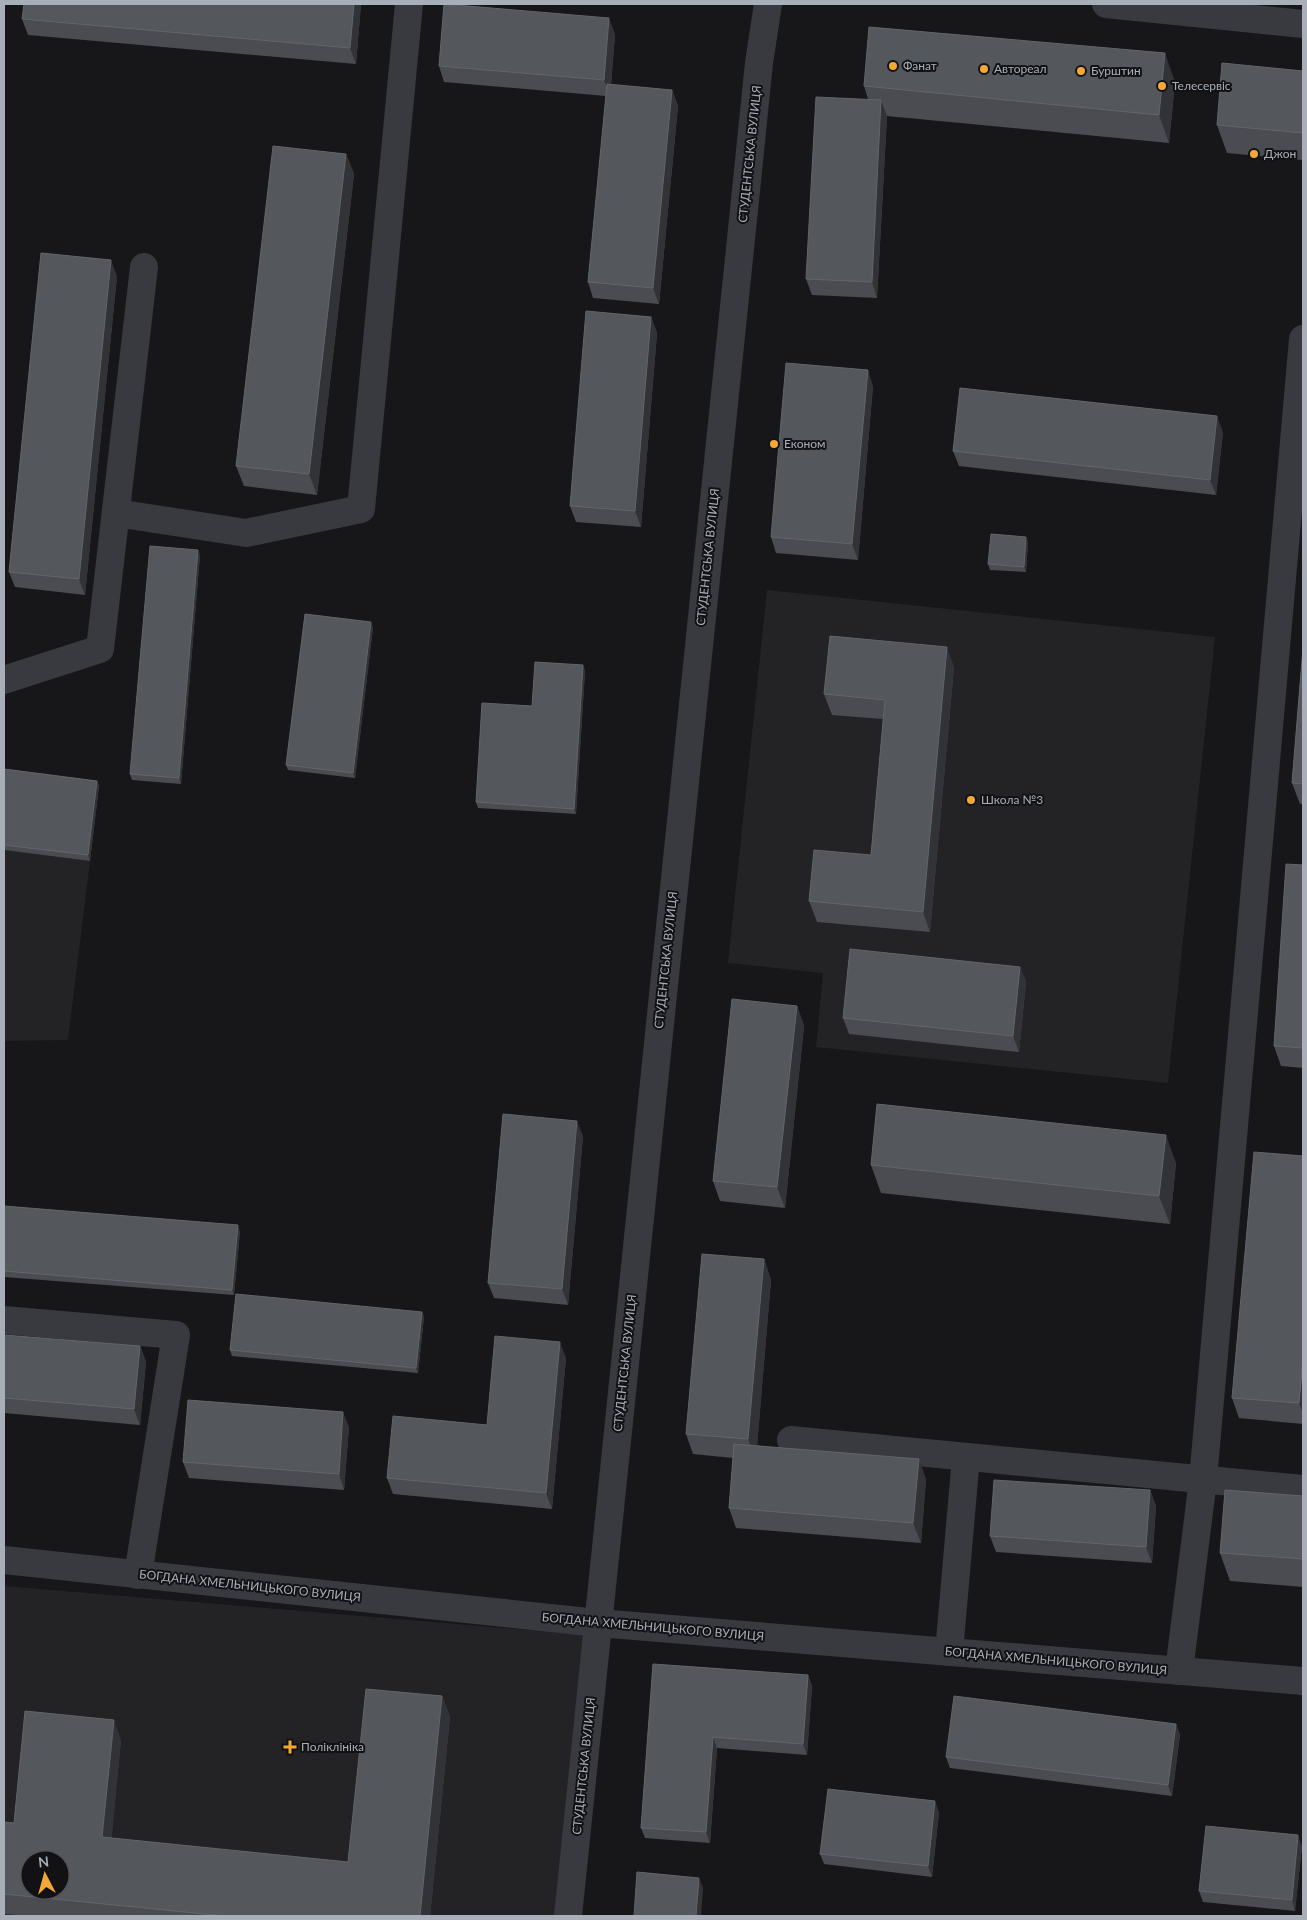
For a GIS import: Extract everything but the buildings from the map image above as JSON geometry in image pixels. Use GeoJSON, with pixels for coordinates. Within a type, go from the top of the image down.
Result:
{"type":"FeatureCollection","features":[{"type":"Feature","properties":{"kind":"street"},"geometry":{"type":"LineString","coordinates":[[116,513],[246,533],[361,509],[409,4]]}},
{"type":"Feature","properties":{"kind":"street","name":"СТУДЕНТСЬКА ВУЛИЦЯ"},"geometry":{"type":"LineString","coordinates":[[568,1916],[759,63],[768,4]]}},
{"type":"Feature","properties":{"kind":"street"},"geometry":{"type":"LineString","coordinates":[[1106,4],[1303,24]]}},
{"type":"Feature","properties":{"kind":"street"},"geometry":{"type":"LineString","coordinates":[[4,680],[100,650],[144,267]]}},
{"type":"Feature","properties":{"kind":"street"},"geometry":{"type":"LineString","coordinates":[[1179,1671],[1203,1480],[1303,339]]}},
{"type":"Feature","properties":{"kind":"street"},"geometry":{"type":"LineString","coordinates":[[4,1320],[176,1334],[138,1574]]}},
{"type":"Feature","properties":{"kind":"street"},"geometry":{"type":"LineString","coordinates":[[791,1440],[1303,1489]]}},
{"type":"Feature","properties":{"kind":"street"},"geometry":{"type":"LineString","coordinates":[[949,1652],[966,1457]]}},
{"type":"Feature","properties":{"kind":"street","name":"БОГДАНА ХМЕЛЬНИЦЬКОГО ВУЛИЦЯ"},"geometry":{"type":"LineString","coordinates":[[4,1560],[598,1623],[1303,1681]]}},
{"type":"Feature","properties":{"kind":"shaded area","name":"Школа №3"},"geometry":{"type":"Polygon","coordinates":[[[767,590],[1215,637],[1168,1083],[816,1047],[823,973],[728,963],[767,590]]]}},
{"type":"Feature","properties":{"kind":"shaded area"},"geometry":{"type":"Polygon","coordinates":[[[4,850],[90,861],[68,1040],[4,1041],[4,850]]]}},
{"type":"Feature","properties":{"kind":"shaded area","name":"Поліклініка"},"geometry":{"type":"Polygon","coordinates":[[[4,1586],[587,1635],[558,1916],[4,1916],[4,1586]]]}},
{"type":"Feature","properties":{"kind":"place","name":"Фанат"},"geometry":{"type":"Point","coordinates":[893,66]}},
{"type":"Feature","properties":{"kind":"place","name":"Автореал"},"geometry":{"type":"Point","coordinates":[984,69]}},
{"type":"Feature","properties":{"kind":"place","name":"Бурштин"},"geometry":{"type":"Point","coordinates":[1081,71]}},
{"type":"Feature","properties":{"kind":"place","name":"Телесервіс"},"geometry":{"type":"Point","coordinates":[1162,86]}},
{"type":"Feature","properties":{"kind":"place","name":"Джон"},"geometry":{"type":"Point","coordinates":[1254,154]}},
{"type":"Feature","properties":{"kind":"place","name":"Економ"},"geometry":{"type":"Point","coordinates":[774,444]}},
{"type":"Feature","properties":{"kind":"place","name":"Школа №3"},"geometry":{"type":"Point","coordinates":[971,800]}},
{"type":"Feature","properties":{"kind":"place","name":"Поліклініка"},"geometry":{"type":"Point","coordinates":[290,1747]}}]}
